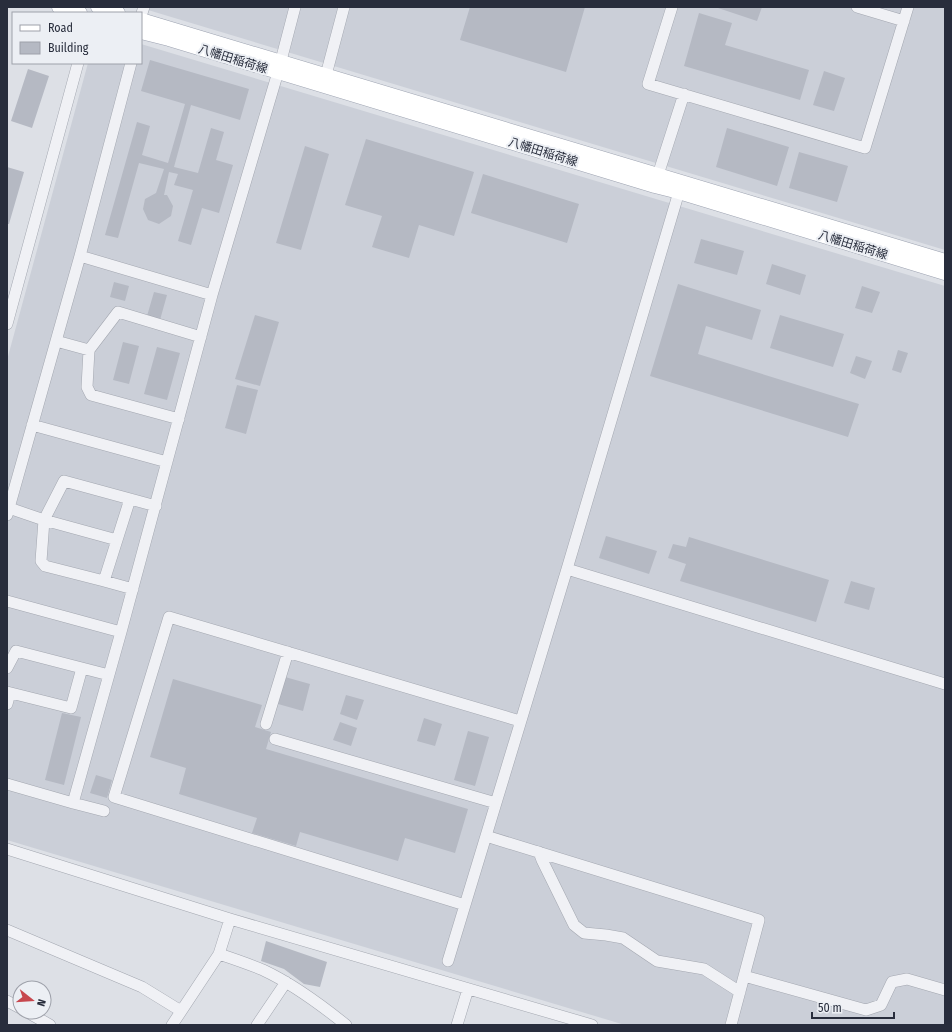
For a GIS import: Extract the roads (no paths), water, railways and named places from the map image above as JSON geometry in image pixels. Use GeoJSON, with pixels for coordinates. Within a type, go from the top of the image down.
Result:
{"type":"FeatureCollection","features":[{"type":"Feature","properties":{"kind":"main road"},"geometry":{"type":"LineString","coordinates":[[59,7],[76,12]]}},
{"type":"Feature","properties":{"kind":"main road"},"geometry":{"type":"LineString","coordinates":[[98,7],[115,12]]}},
{"type":"Feature","properties":{"kind":"main road","name":"八幡田稲荷線"},"geometry":{"type":"LineString","coordinates":[[142,20],[279,67],[657,181],[945,261]]}},
{"type":"Feature","properties":{"kind":"main road","name":"八幡田稲荷線"},"geometry":{"type":"LineString","coordinates":[[142,32],[279,67],[326,75],[657,181]]}},
{"type":"Feature","properties":{"kind":"main road","name":"八幡田稲荷線"},"geometry":{"type":"LineString","coordinates":[[680,187],[945,273]]}},
{"type":"Feature","properties":{"kind":"street"},"geometry":{"type":"LineString","coordinates":[[73,803],[156,506],[212,295],[279,67],[295,7]]}},
{"type":"Feature","properties":{"kind":"street"},"geometry":{"type":"LineString","coordinates":[[326,75],[344,7]]}},
{"type":"Feature","properties":{"kind":"street"},"geometry":{"type":"LineString","coordinates":[[672,7],[648,84],[865,148],[908,7]]}},
{"type":"Feature","properties":{"kind":"street"},"geometry":{"type":"LineString","coordinates":[[857,7],[904,21]]}},
{"type":"Feature","properties":{"kind":"street"},"geometry":{"type":"LineString","coordinates":[[7,324],[78,64]]}},
{"type":"Feature","properties":{"kind":"street"},"geometry":{"type":"LineString","coordinates":[[117,540],[44,520],[8,512],[80,256],[131,64]]}},
{"type":"Feature","properties":{"kind":"street"},"geometry":{"type":"LineString","coordinates":[[657,181],[684,94]]}},
{"type":"Feature","properties":{"kind":"street"},"geometry":{"type":"LineString","coordinates":[[448,961],[680,187]]}},
{"type":"Feature","properties":{"kind":"street"},"geometry":{"type":"LineString","coordinates":[[80,256],[212,295]]}},
{"type":"Feature","properties":{"kind":"street"},"geometry":{"type":"LineString","coordinates":[[179,418],[91,395],[87,387],[89,350],[118,312],[201,337]]}},
{"type":"Feature","properties":{"kind":"street"},"geometry":{"type":"LineString","coordinates":[[56,341],[89,350]]}},
{"type":"Feature","properties":{"kind":"street"},"geometry":{"type":"LineString","coordinates":[[32,425],[167,462]]}},
{"type":"Feature","properties":{"kind":"street"},"geometry":{"type":"LineString","coordinates":[[133,589],[45,566],[41,561],[44,520],[64,481],[156,506]]}},
{"type":"Feature","properties":{"kind":"street"},"geometry":{"type":"LineString","coordinates":[[104,581],[130,499]]}},
{"type":"Feature","properties":{"kind":"street"},"geometry":{"type":"LineString","coordinates":[[567,568],[945,684]]}},
{"type":"Feature","properties":{"kind":"street"},"geometry":{"type":"LineString","coordinates":[[7,601],[121,632]]}},
{"type":"Feature","properties":{"kind":"street"},"geometry":{"type":"LineString","coordinates":[[465,904],[114,797],[169,617],[520,721]]}},
{"type":"Feature","properties":{"kind":"street"},"geometry":{"type":"LineString","coordinates":[[7,668],[16,651],[109,675]]}},
{"type":"Feature","properties":{"kind":"street"},"geometry":{"type":"LineString","coordinates":[[266,724],[288,652]]}},
{"type":"Feature","properties":{"kind":"street"},"geometry":{"type":"LineString","coordinates":[[7,704],[9,692],[71,708],[82,668]]}},
{"type":"Feature","properties":{"kind":"street"},"geometry":{"type":"LineString","coordinates":[[275,739],[496,803]]}},
{"type":"Feature","properties":{"kind":"street"},"geometry":{"type":"LineString","coordinates":[[7,784],[104,811]]}},
{"type":"Feature","properties":{"kind":"street"},"geometry":{"type":"LineString","coordinates":[[486,836],[759,920],[731,1025]]}},
{"type":"Feature","properties":{"kind":"street"},"geometry":{"type":"LineString","coordinates":[[7,849],[230,919],[468,989],[562,1021],[592,1025]]}},
{"type":"Feature","properties":{"kind":"street"},"geometry":{"type":"LineString","coordinates":[[539,852],[574,925],[584,933],[623,938],[657,961],[704,969],[740,992]]}},
{"type":"Feature","properties":{"kind":"street"},"geometry":{"type":"LineString","coordinates":[[172,1025],[219,954],[230,919]]}},
{"type":"Feature","properties":{"kind":"street"},"geometry":{"type":"LineString","coordinates":[[7,930],[142,987],[181,1011]]}},
{"type":"Feature","properties":{"kind":"street"},"geometry":{"type":"LineString","coordinates":[[219,954],[262,970],[286,982],[346,1025]]}},
{"type":"Feature","properties":{"kind":"street"},"geometry":{"type":"LineString","coordinates":[[744,976],[866,1010],[881,1005],[892,982],[907,979],[945,990]]}},
{"type":"Feature","properties":{"kind":"street"},"geometry":{"type":"LineString","coordinates":[[257,1025],[286,982]]}},
{"type":"Feature","properties":{"kind":"street"},"geometry":{"type":"LineString","coordinates":[[457,1025],[468,989]]}},
{"type":"Feature","properties":{"kind":"street"},"geometry":{"type":"LineString","coordinates":[[41,1020],[50,1025]]}}]}
